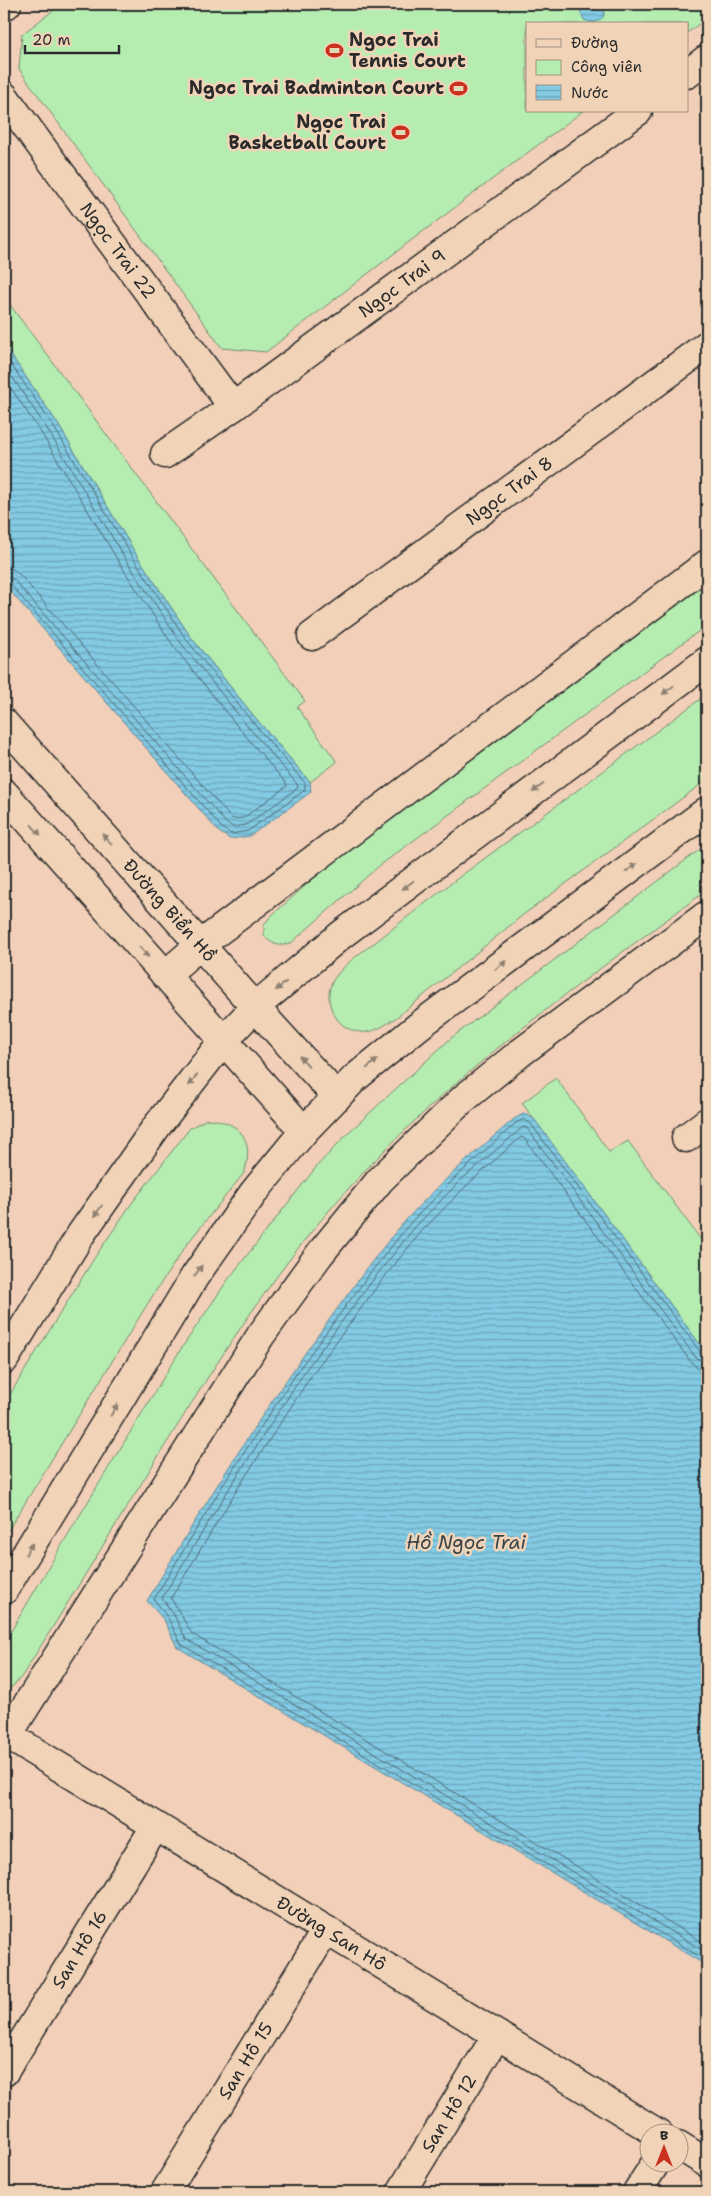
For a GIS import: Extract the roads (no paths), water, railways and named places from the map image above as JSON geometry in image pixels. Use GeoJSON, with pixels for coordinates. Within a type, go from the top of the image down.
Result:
{"type":"FeatureCollection","features":[{"type":"Feature","properties":{"kind":"street"},"geometry":{"type":"LineString","coordinates":[[688,73],[707,59]]}},
{"type":"Feature","properties":{"kind":"street","name":"Ngọc Trai 22"},"geometry":{"type":"LineString","coordinates":[[4,96],[233,406]]}},
{"type":"Feature","properties":{"kind":"street","name":"Ngọc Trai 9"},"geometry":{"type":"LineString","coordinates":[[165,454],[637,112]]}},
{"type":"Feature","properties":{"kind":"street","name":"Ngọc Trai 8"},"geometry":{"type":"LineString","coordinates":[[312,636],[707,345]]}},
{"type":"Feature","properties":{"kind":"street"},"geometry":{"type":"LineString","coordinates":[[165,975],[200,944],[707,564]]}},
{"type":"Feature","properties":{"kind":"street"},"geometry":{"type":"LineString","coordinates":[[4,1360],[81,1234],[158,1126],[223,1041],[255,1008],[341,935],[707,661]]}},
{"type":"Feature","properties":{"kind":"street","name":"Đường Biển Hồ"},"geometry":{"type":"LineString","coordinates":[[4,723],[255,1008],[337,1097]]}},
{"type":"Feature","properties":{"kind":"street"},"geometry":{"type":"LineString","coordinates":[[4,794],[304,1131]]}},
{"type":"Feature","properties":{"kind":"street"},"geometry":{"type":"LineString","coordinates":[[4,1590],[195,1276],[254,1192],[304,1131],[355,1078],[420,1025],[707,811]]}},
{"type":"Feature","properties":{"kind":"street"},"geometry":{"type":"LineString","coordinates":[[5,1737],[260,1335],[319,1255],[380,1180],[462,1100],[520,1053],[707,915]]}},
{"type":"Feature","properties":{"kind":"street"},"geometry":{"type":"LineString","coordinates":[[686,1138],[707,1122]]}},
{"type":"Feature","properties":{"kind":"street","name":"Đường San Hô"},"geometry":{"type":"LineString","coordinates":[[5,1737],[326,1930],[643,2124]]}},
{"type":"Feature","properties":{"kind":"street","name":"San Hô 16"},"geometry":{"type":"LineString","coordinates":[[4,2072],[156,1827]]}},
{"type":"Feature","properties":{"kind":"street","name":"San Hô 15"},"geometry":{"type":"LineString","coordinates":[[166,2192],[326,1930]]}},
{"type":"Feature","properties":{"kind":"street","name":"San Hô 12"},"geometry":{"type":"LineString","coordinates":[[401,2192],[497,2035]]}},
{"type":"Feature","properties":{"kind":"street"},"geometry":{"type":"LineString","coordinates":[[688,2152],[707,2163]]}},
{"type":"Feature","properties":{"kind":"street"},"geometry":{"type":"LineString","coordinates":[[637,2192],[649,2174]]}},
{"type":"Feature","properties":{"kind":"water"},"geometry":{"type":"Polygon","coordinates":[[[577,4],[601,4],[604,8],[604,16],[595,22],[584,20],[577,4]]]}},
{"type":"Feature","properties":{"kind":"water"},"geometry":{"type":"Polygon","coordinates":[[[4,345],[56,421],[136,554],[190,636],[310,782],[311,792],[250,836],[230,839],[219,832],[4,584],[4,345]]]}},
{"type":"Feature","properties":{"kind":"water","name":"Hồ Ngọc Trai"},"geometry":{"type":"Polygon","coordinates":[[[525,1113],[535,1120],[707,1354],[707,1966],[177,1647],[164,1620],[147,1601],[262,1416],[311,1344],[379,1253],[406,1220],[445,1180],[514,1119],[525,1113]]]}},
{"type":"Feature","properties":{"kind":"place","name":"Ngoc Trai Tennis Court"},"geometry":{"type":"Point","coordinates":[335,50]}},
{"type":"Feature","properties":{"kind":"place","name":"Ngoc Trai Badminton Court"},"geometry":{"type":"Point","coordinates":[458,88]}},
{"type":"Feature","properties":{"kind":"place","name":"Ngọc Trai Basketball Court"},"geometry":{"type":"Point","coordinates":[400,132]}}]}
